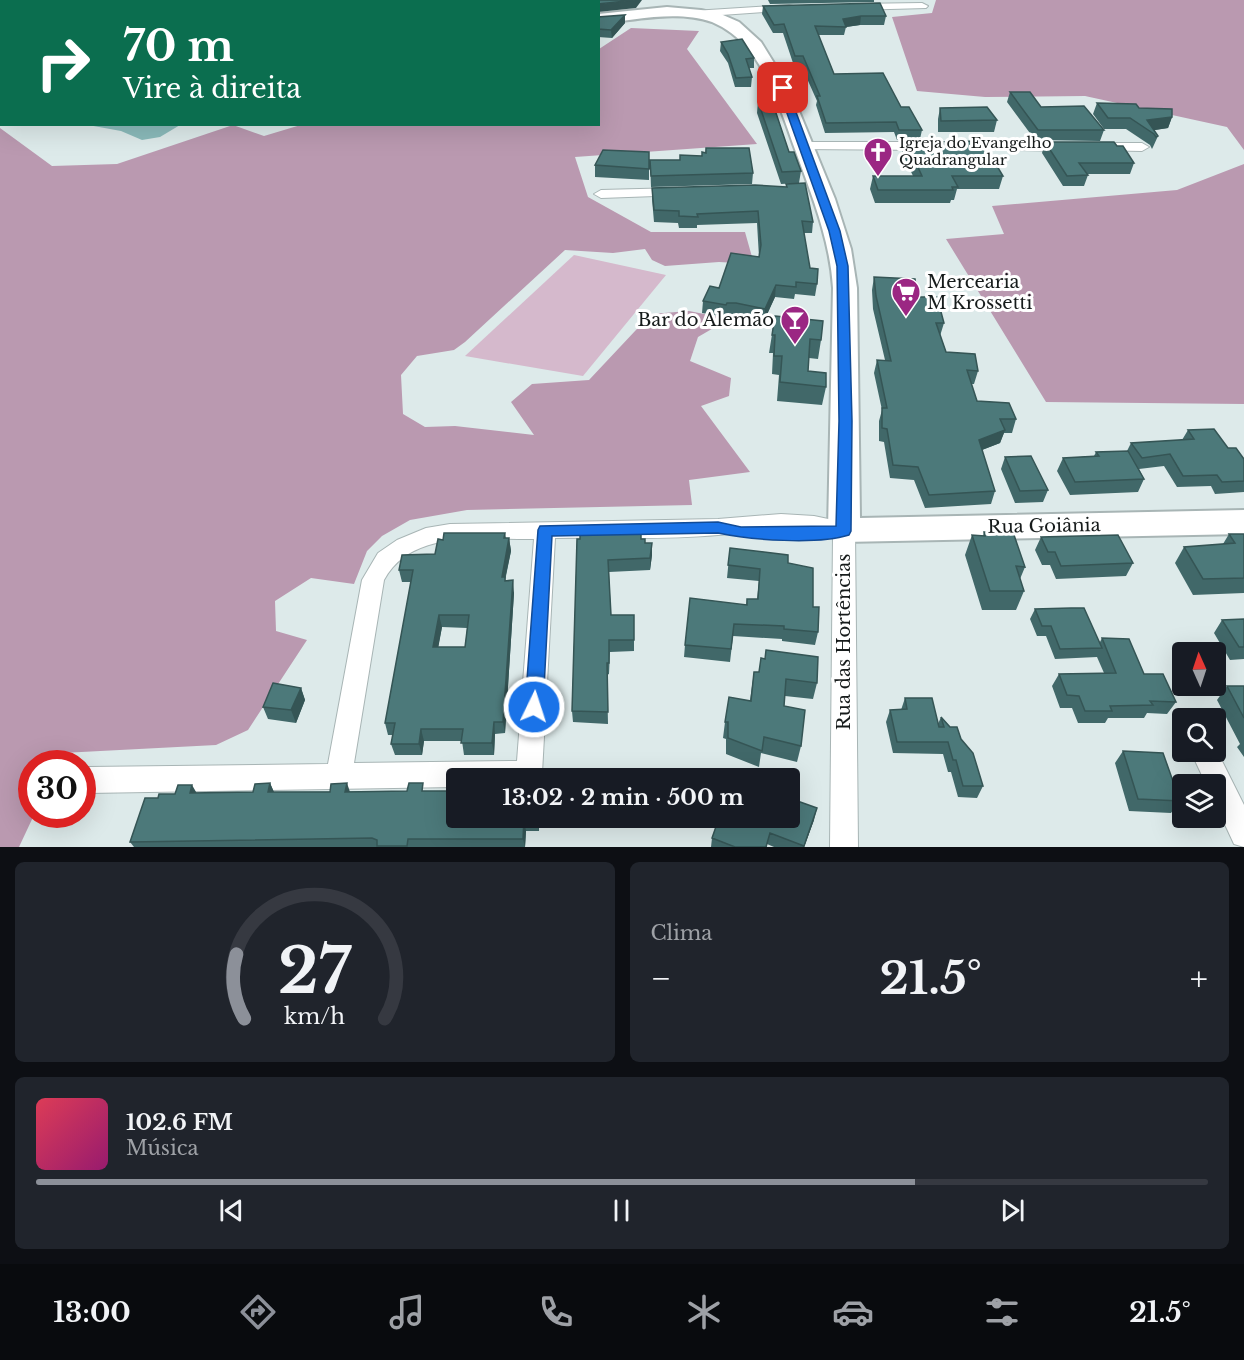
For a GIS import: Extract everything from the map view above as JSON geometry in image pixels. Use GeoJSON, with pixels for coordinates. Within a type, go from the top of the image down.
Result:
{"type":"FeatureCollection","features":[{"type":"Feature","properties":{"kind":"street"},"geometry":{"type":"LineString","coordinates":[[839,8],[922,6]]}},
{"type":"Feature","properties":{"kind":"street"},"geometry":{"type":"LineString","coordinates":[[693,14],[732,10],[803,8]]}},
{"type":"Feature","properties":{"kind":"street","name":"Rua das Hortências"},"geometry":{"type":"LineString","coordinates":[[600,19],[664,13],[693,14],[734,26],[749,40],[783,88],[804,146],[813,189],[840,250],[844,281],[844,847]]}},
{"type":"Feature","properties":{"kind":"street"},"geometry":{"type":"LineString","coordinates":[[804,146],[1142,147]]}},
{"type":"Feature","properties":{"kind":"street"},"geometry":{"type":"LineString","coordinates":[[601,194],[693,192]]}},
{"type":"Feature","properties":{"kind":"street","name":"Rua Goiânia"},"geometry":{"type":"LineString","coordinates":[[339,776],[373,580],[379,566],[393,552],[426,535],[450,532],[718,527],[741,532],[825,534],[844,531],[1244,522]]}},
{"type":"Feature","properties":{"kind":"street"},"geometry":{"type":"LineString","coordinates":[[96,780],[530,773],[545,530]]}},
{"type":"Feature","properties":{"kind":"street"},"geometry":{"type":"LineString","coordinates":[[1209,762],[1244,834]]}},
{"type":"Feature","properties":{"kind":"shaded area"},"geometry":{"type":"Polygon","coordinates":[[[936,0],[1244,0],[1244,150],[1227,127],[1085,96],[985,97],[917,91],[892,17],[932,13],[936,0]]]}},
{"type":"Feature","properties":{"kind":"shaded area"},"geometry":{"type":"Polygon","coordinates":[[[631,28],[699,31],[687,49],[757,144],[575,157],[588,197],[651,232],[745,232],[754,264],[719,262],[665,266],[652,260],[645,249],[613,253],[565,250],[454,350],[417,356],[401,375],[403,414],[425,427],[455,426],[534,435],[511,402],[532,384],[589,380],[651,314],[689,311],[729,319],[698,337],[690,361],[731,378],[729,396],[701,406],[750,472],[689,480],[692,505],[467,510],[410,520],[382,536],[367,551],[354,584],[311,578],[275,601],[276,631],[307,640],[248,730],[216,745],[96,751],[18,750],[18,828],[28,828],[19,847],[0,847],[0,128],[52,166],[117,164],[230,126],[264,136],[297,126],[600,126],[600,48],[631,28]]]}},
{"type":"Feature","properties":{"kind":"shaded area"},"geometry":{"type":"Polygon","coordinates":[[[1244,164],[1244,404],[1046,402],[946,239],[1004,234],[992,206],[1177,190],[1244,164]]]}},
{"type":"Feature","properties":{"kind":"shaded area"},"geometry":{"type":"Polygon","coordinates":[[[574,255],[666,275],[583,376],[465,356],[574,255]]]}},
{"type":"Feature","properties":{"kind":"water"},"geometry":{"type":"Polygon","coordinates":[[[94,126],[178,126],[160,137],[142,140],[121,131],[94,126]]]}},
{"type":"Feature","properties":{"kind":"building"},"geometry":{"type":"Polygon","coordinates":[[[600,0],[635,0],[600,4],[600,0]]]}},
{"type":"Feature","properties":{"kind":"building"},"geometry":{"type":"Polygon","coordinates":[[[880,3],[886,16],[843,19],[846,27],[815,26],[834,74],[883,73],[901,107],[909,107],[922,130],[899,130],[896,122],[826,123],[817,96],[820,96],[803,56],[795,56],[784,24],[774,25],[763,6],[880,3]]]}},
{"type":"Feature","properties":{"kind":"building"},"geometry":{"type":"Polygon","coordinates":[[[625,15],[611,30],[600,29],[600,17],[625,15]]]}},
{"type":"Feature","properties":{"kind":"building"},"geometry":{"type":"Polygon","coordinates":[[[742,39],[754,58],[746,59],[752,77],[736,78],[728,54],[721,42],[742,39]]]}},
{"type":"Feature","properties":{"kind":"building"},"geometry":{"type":"Polygon","coordinates":[[[1010,92],[1030,92],[1041,107],[1084,106],[1104,130],[1038,130],[1010,92]]]}},
{"type":"Feature","properties":{"kind":"building"},"geometry":{"type":"Polygon","coordinates":[[[758,101],[772,101],[789,152],[794,152],[801,171],[782,172],[758,101]]]}},
{"type":"Feature","properties":{"kind":"building"},"geometry":{"type":"Polygon","coordinates":[[[1097,103],[1136,104],[1139,108],[1172,109],[1172,117],[1147,120],[1158,136],[1156,137],[1130,118],[1108,118],[1097,103]]]}},
{"type":"Feature","properties":{"kind":"building"},"geometry":{"type":"Polygon","coordinates":[[[987,107],[997,120],[941,121],[940,108],[987,107]]]}},
{"type":"Feature","properties":{"kind":"building"},"geometry":{"type":"Polygon","coordinates":[[[905,139],[929,139],[930,142],[982,141],[1003,176],[952,176],[958,187],[952,187],[953,190],[878,190],[873,176],[922,176],[905,139]]]}},
{"type":"Feature","properties":{"kind":"building"},"geometry":{"type":"Polygon","coordinates":[[[1045,142],[1114,142],[1117,146],[1123,146],[1134,163],[1079,163],[1088,175],[1067,176],[1045,142]]]}},
{"type":"Feature","properties":{"kind":"building"},"geometry":{"type":"Polygon","coordinates":[[[706,148],[749,148],[753,173],[651,176],[650,160],[680,160],[680,155],[702,156],[702,152],[706,153],[706,148]]]}},
{"type":"Feature","properties":{"kind":"building"},"geometry":{"type":"Polygon","coordinates":[[[603,150],[649,152],[649,169],[595,165],[603,150]]]}},
{"type":"Feature","properties":{"kind":"building"},"geometry":{"type":"Polygon","coordinates":[[[805,183],[813,222],[802,221],[810,268],[818,269],[817,284],[796,282],[796,287],[776,285],[765,309],[736,303],[726,305],[703,301],[710,286],[719,288],[731,253],[759,257],[761,245],[758,211],[697,214],[698,217],[679,216],[679,211],[654,210],[652,188],[755,185],[787,187],[786,184],[805,183]]]}},
{"type":"Feature","properties":{"kind":"building"},"geometry":{"type":"Polygon","coordinates":[[[874,277],[915,279],[918,297],[937,297],[944,323],[936,323],[946,352],[975,354],[978,371],[967,370],[977,401],[1009,403],[1016,419],[1000,419],[1005,430],[979,440],[995,491],[929,495],[918,467],[893,465],[887,429],[882,428],[882,408],[887,408],[877,360],[891,361],[876,296],[874,277]]]}},
{"type":"Feature","properties":{"kind":"building"},"geometry":{"type":"Polygon","coordinates":[[[775,316],[823,321],[821,340],[810,339],[808,371],[826,373],[826,387],[780,382],[782,356],[774,356],[775,335],[772,335],[775,316]]]}},
{"type":"Feature","properties":{"kind":"building"},"geometry":{"type":"Polygon","coordinates":[[[1214,429],[1228,448],[1236,448],[1244,459],[1244,481],[1222,482],[1217,475],[1183,476],[1170,454],[1142,458],[1131,443],[1194,439],[1188,430],[1214,429]]]}},
{"type":"Feature","properties":{"kind":"building"},"geometry":{"type":"Polygon","coordinates":[[[1128,451],[1144,479],[1075,482],[1063,458],[1099,456],[1096,452],[1128,451]]]}},
{"type":"Feature","properties":{"kind":"building"},"geometry":{"type":"Polygon","coordinates":[[[1031,456],[1048,490],[1020,491],[1005,457],[1031,456]]]}},
{"type":"Feature","properties":{"kind":"building"},"geometry":{"type":"Polygon","coordinates":[[[590,532],[641,533],[641,539],[645,539],[645,543],[652,543],[650,558],[608,560],[611,615],[634,615],[634,640],[609,640],[608,712],[572,711],[577,539],[580,539],[580,534],[590,532]]]}},
{"type":"Feature","properties":{"kind":"building"},"geometry":{"type":"Polygon","coordinates":[[[984,532],[1013,532],[1025,567],[1016,566],[1024,591],[990,591],[972,535],[985,536],[984,532]]]}},
{"type":"Feature","properties":{"kind":"building"},"geometry":{"type":"Polygon","coordinates":[[[444,533],[505,533],[504,538],[509,538],[502,577],[505,577],[505,581],[513,580],[503,722],[494,722],[492,743],[461,743],[463,729],[421,729],[419,744],[391,744],[395,723],[385,723],[413,570],[399,570],[402,555],[435,554],[438,539],[443,540],[444,533]],[[439,615],[433,647],[465,647],[469,615],[439,615]]]}},
{"type":"Feature","properties":{"kind":"building"},"geometry":{"type":"Polygon","coordinates":[[[1229,534],[1244,534],[1244,578],[1203,579],[1184,547],[1235,543],[1229,534]]]}},
{"type":"Feature","properties":{"kind":"building"},"geometry":{"type":"Polygon","coordinates":[[[1118,535],[1133,563],[1061,566],[1055,552],[1048,552],[1041,537],[1118,535]]]}},
{"type":"Feature","properties":{"kind":"building"},"geometry":{"type":"Polygon","coordinates":[[[730,548],[788,555],[788,563],[813,568],[813,607],[819,607],[818,632],[784,629],[784,626],[734,624],[731,649],[685,645],[690,598],[747,605],[747,599],[758,599],[760,569],[728,565],[730,548]]]}},
{"type":"Feature","properties":{"kind":"building"},"geometry":{"type":"Polygon","coordinates":[[[1084,608],[1102,648],[1060,649],[1051,626],[1042,626],[1035,609],[1084,608]]]}},
{"type":"Feature","properties":{"kind":"building"},"geometry":{"type":"Polygon","coordinates":[[[1244,619],[1244,647],[1239,647],[1222,620],[1244,619]]]}},
{"type":"Feature","properties":{"kind":"building"},"geometry":{"type":"Polygon","coordinates":[[[1102,638],[1129,639],[1144,674],[1163,674],[1176,702],[1150,701],[1153,705],[1110,706],[1112,711],[1085,711],[1079,696],[1067,695],[1059,674],[1116,673],[1102,638]]]}},
{"type":"Feature","properties":{"kind":"building"},"geometry":{"type":"Polygon","coordinates":[[[766,650],[818,657],[817,683],[786,679],[784,706],[805,710],[801,746],[764,737],[762,751],[728,738],[728,722],[725,722],[729,697],[751,701],[754,672],[759,672],[761,658],[765,659],[766,650]]]}},
{"type":"Feature","properties":{"kind":"building"},"geometry":{"type":"Polygon","coordinates":[[[273,683],[301,688],[291,710],[263,707],[273,683]]]}},
{"type":"Feature","properties":{"kind":"building"},"geometry":{"type":"Polygon","coordinates":[[[1227,686],[1244,686],[1244,718],[1227,686]]]}},
{"type":"Feature","properties":{"kind":"building"},"geometry":{"type":"Polygon","coordinates":[[[905,698],[932,698],[939,727],[944,727],[941,717],[950,727],[957,727],[961,739],[973,753],[983,786],[963,786],[948,742],[897,742],[890,710],[907,709],[905,698]]]}},
{"type":"Feature","properties":{"kind":"building"},"geometry":{"type":"Polygon","coordinates":[[[1123,751],[1163,753],[1172,778],[1172,801],[1138,799],[1123,751]]]}},
{"type":"Feature","properties":{"kind":"building"},"geometry":{"type":"Polygon","coordinates":[[[270,783],[268,792],[330,792],[331,784],[347,783],[345,792],[407,791],[409,783],[423,783],[422,791],[446,791],[446,828],[524,828],[523,839],[408,839],[407,846],[377,846],[377,840],[372,838],[130,842],[145,798],[158,798],[159,794],[175,794],[178,785],[192,785],[190,793],[253,792],[255,784],[270,783]]]}},
{"type":"Feature","properties":{"kind":"building"},"geometry":{"type":"Polygon","coordinates":[[[800,802],[817,808],[804,846],[770,833],[766,847],[735,847],[712,838],[716,828],[800,828],[800,802]]]}},
{"type":"Feature","properties":{"kind":"place","name":"Igreja do Evangelho Quadrangular"},"geometry":{"type":"Point","coordinates":[878,178]}},
{"type":"Feature","properties":{"kind":"place","name":"Mercearia M Krossetti"},"geometry":{"type":"Point","coordinates":[906,318]}},
{"type":"Feature","properties":{"kind":"place","name":"Bar do Alemão"},"geometry":{"type":"Point","coordinates":[795,346]}},
{"type":"Feature","properties":{"kind":"route"},"geometry":{"type":"LineString","coordinates":[[534,707],[545,530],[718,527],[741,532],[825,534],[844,531],[846,421],[843,266],[834,231],[783,88]]}}]}
